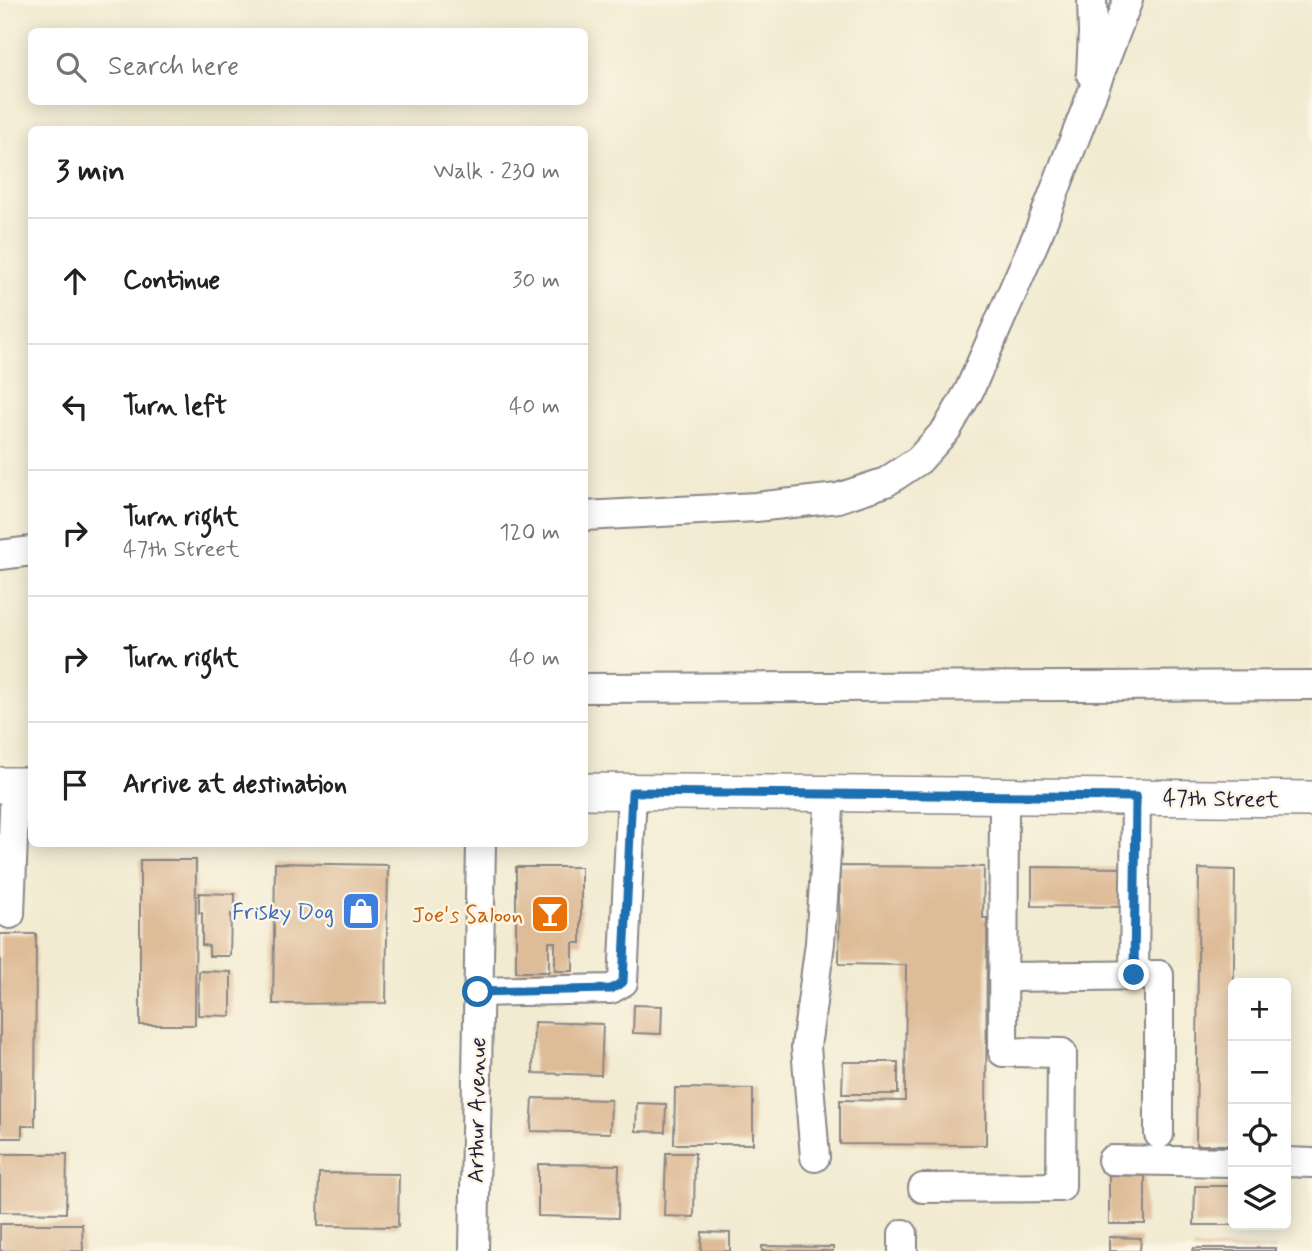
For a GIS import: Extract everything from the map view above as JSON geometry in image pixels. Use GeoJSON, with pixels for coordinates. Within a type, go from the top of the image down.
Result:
{"type":"FeatureCollection","features":[{"type":"Feature","properties":{"kind":"main road","name":"47th Street"},"geometry":{"type":"LineString","coordinates":[[588,791],[1312,799]]}},
{"type":"Feature","properties":{"kind":"street"},"geometry":{"type":"LineString","coordinates":[[1090,99],[1093,33],[1091,0]]}},
{"type":"Feature","properties":{"kind":"street"},"geometry":{"type":"LineString","coordinates":[[588,516],[756,507],[838,498],[886,482],[919,460],[947,429],[969,391],[1040,229],[1128,0]]}},
{"type":"Feature","properties":{"kind":"street"},"geometry":{"type":"LineString","coordinates":[[0,555],[28,552]]}},
{"type":"Feature","properties":{"kind":"street"},"geometry":{"type":"LineString","coordinates":[[588,688],[1312,685]]}},
{"type":"Feature","properties":{"kind":"street"},"geometry":{"type":"LineString","coordinates":[[10,914],[15,785]]}},
{"type":"Feature","properties":{"kind":"street"},"geometry":{"type":"LineString","coordinates":[[478,992],[611,989],[623,982],[632,792]]}},
{"type":"Feature","properties":{"kind":"street"},"geometry":{"type":"LineString","coordinates":[[814,1157],[806,1047],[820,943],[830,794]]}},
{"type":"Feature","properties":{"kind":"street"},"geometry":{"type":"LineString","coordinates":[[923,1188],[1061,1187],[1062,1053],[1003,1052],[1004,796]]}},
{"type":"Feature","properties":{"kind":"street"},"geometry":{"type":"LineString","coordinates":[[1134,975],[1136,797]]}},
{"type":"Feature","properties":{"kind":"street","name":"Arthur Avenue"},"geometry":{"type":"LineString","coordinates":[[474,1251],[481,847]]}},
{"type":"Feature","properties":{"kind":"street"},"geometry":{"type":"LineString","coordinates":[[1003,977],[1159,975],[1159,1134]]}},
{"type":"Feature","properties":{"kind":"street"},"geometry":{"type":"LineString","coordinates":[[1112,1160],[1228,1162]]}},
{"type":"Feature","properties":{"kind":"street"},"geometry":{"type":"LineString","coordinates":[[1291,1162],[1312,1163]]}},
{"type":"Feature","properties":{"kind":"building"},"geometry":{"type":"Polygon","coordinates":[[[140,860],[196,860],[195,1025],[140,1025],[140,860]]]}},
{"type":"Feature","properties":{"kind":"building"},"geometry":{"type":"Polygon","coordinates":[[[275,863],[388,865],[386,1003],[273,1004],[275,863]]]}},
{"type":"Feature","properties":{"kind":"building"},"geometry":{"type":"Polygon","coordinates":[[[840,866],[984,867],[983,918],[987,918],[986,1145],[840,1144],[840,1100],[905,1101],[906,965],[839,964],[840,866]]]}},
{"type":"Feature","properties":{"kind":"building"},"geometry":{"type":"Polygon","coordinates":[[[516,867],[581,867],[581,943],[573,943],[573,971],[555,971],[555,942],[549,942],[549,972],[516,972],[516,867]]]}},
{"type":"Feature","properties":{"kind":"building"},"geometry":{"type":"Polygon","coordinates":[[[1032,867],[1126,868],[1126,907],[1032,906],[1032,867]]]}},
{"type":"Feature","properties":{"kind":"building"},"geometry":{"type":"Polygon","coordinates":[[[1199,869],[1235,870],[1234,978],[1228,978],[1228,1145],[1196,1145],[1199,869]]]}},
{"type":"Feature","properties":{"kind":"building"},"geometry":{"type":"Polygon","coordinates":[[[199,893],[235,894],[235,915],[231,914],[230,956],[209,956],[209,946],[202,945],[199,893]]]}},
{"type":"Feature","properties":{"kind":"building"},"geometry":{"type":"Polygon","coordinates":[[[0,934],[36,934],[35,1126],[22,1126],[22,1138],[0,1138],[0,934]]]}},
{"type":"Feature","properties":{"kind":"building"},"geometry":{"type":"Polygon","coordinates":[[[199,971],[231,972],[231,1016],[198,1015],[199,971]]]}},
{"type":"Feature","properties":{"kind":"building"},"geometry":{"type":"Polygon","coordinates":[[[634,1005],[662,1006],[661,1034],[633,1033],[634,1005]]]}},
{"type":"Feature","properties":{"kind":"building"},"geometry":{"type":"Polygon","coordinates":[[[534,1022],[603,1024],[601,1075],[533,1073],[534,1022]]]}},
{"type":"Feature","properties":{"kind":"building"},"geometry":{"type":"Polygon","coordinates":[[[843,1062],[898,1062],[898,1094],[842,1094],[843,1062]]]}},
{"type":"Feature","properties":{"kind":"building"},"geometry":{"type":"Polygon","coordinates":[[[675,1088],[753,1089],[753,1144],[674,1144],[675,1088]]]}},
{"type":"Feature","properties":{"kind":"building"},"geometry":{"type":"Polygon","coordinates":[[[533,1098],[611,1100],[610,1133],[531,1131],[533,1098]]]}},
{"type":"Feature","properties":{"kind":"building"},"geometry":{"type":"Polygon","coordinates":[[[637,1103],[666,1104],[665,1132],[636,1131],[637,1103]]]}},
{"type":"Feature","properties":{"kind":"building"},"geometry":{"type":"Polygon","coordinates":[[[666,1153],[695,1153],[694,1217],[664,1216],[666,1153]]]}},
{"type":"Feature","properties":{"kind":"building"},"geometry":{"type":"Polygon","coordinates":[[[0,1154],[67,1154],[66,1213],[0,1212],[0,1154]]]}},
{"type":"Feature","properties":{"kind":"building"},"geometry":{"type":"Polygon","coordinates":[[[538,1164],[619,1165],[618,1218],[538,1216],[538,1164]]]}},
{"type":"Feature","properties":{"kind":"building"},"geometry":{"type":"Polygon","coordinates":[[[319,1173],[399,1174],[398,1227],[318,1226],[319,1173]]]}},
{"type":"Feature","properties":{"kind":"building"},"geometry":{"type":"Polygon","coordinates":[[[1109,1175],[1145,1176],[1145,1224],[1109,1224],[1109,1175]]]}},
{"type":"Feature","properties":{"kind":"building"},"geometry":{"type":"Polygon","coordinates":[[[1195,1186],[1228,1186],[1228,1225],[1194,1225],[1195,1186]]]}},
{"type":"Feature","properties":{"kind":"building"},"geometry":{"type":"Polygon","coordinates":[[[0,1224],[82,1224],[83,1251],[0,1251],[0,1224]]]}},
{"type":"Feature","properties":{"kind":"building"},"geometry":{"type":"Polygon","coordinates":[[[702,1232],[730,1233],[730,1251],[701,1251],[702,1232]]]}},
{"type":"Feature","properties":{"kind":"building"},"geometry":{"type":"Polygon","coordinates":[[[1109,1237],[1141,1238],[1140,1251],[1109,1251],[1109,1237]]]}},
{"type":"Feature","properties":{"kind":"building"},"geometry":{"type":"Polygon","coordinates":[[[762,1246],[833,1247],[833,1251],[762,1251],[762,1246]]]}},
{"type":"Feature","properties":{"kind":"building"},"geometry":{"type":"Polygon","coordinates":[[[1194,1248],[1275,1248],[1275,1251],[1193,1251],[1194,1248]]]}},
{"type":"Feature","properties":{"kind":"place","name":"Frisky Dog"},"geometry":{"type":"Point","coordinates":[361,911]}},
{"type":"Feature","properties":{"kind":"place","name":"Joe's Saloon"},"geometry":{"type":"Point","coordinates":[550,914]}},
{"type":"Feature","properties":{"kind":"route"},"geometry":{"type":"LineString","coordinates":[[478,992],[611,989],[623,982],[632,792],[1136,797],[1134,975]]}}]}
